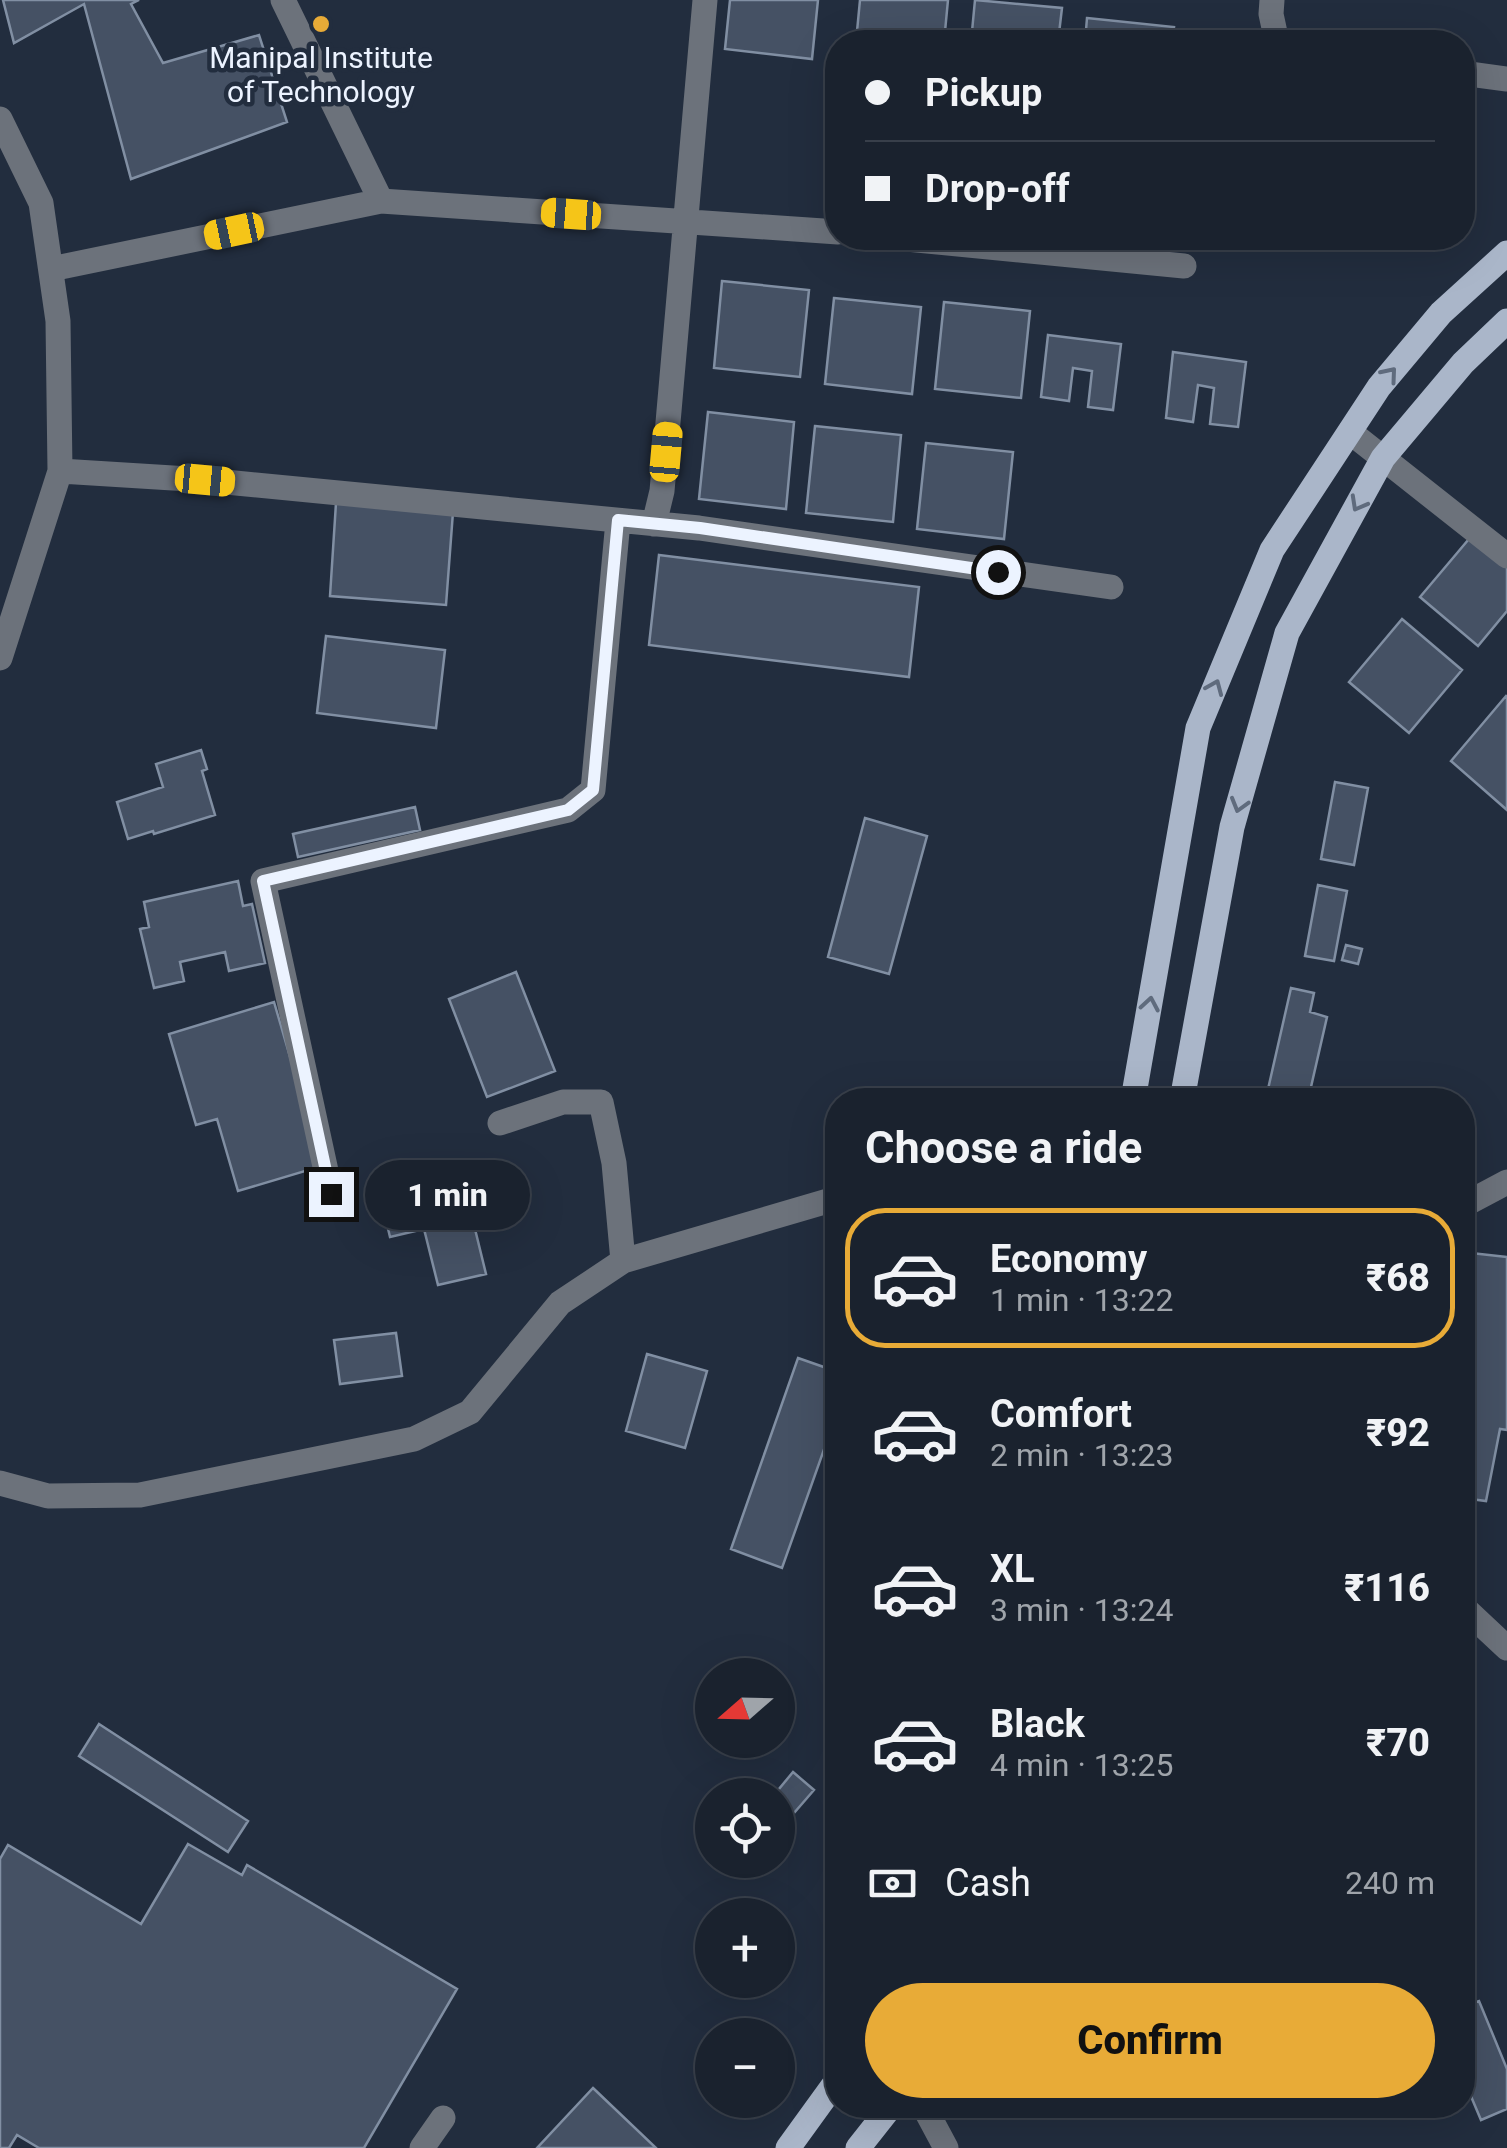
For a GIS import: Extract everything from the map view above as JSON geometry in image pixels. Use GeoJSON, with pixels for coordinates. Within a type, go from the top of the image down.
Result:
{"type":"FeatureCollection","features":[{"type":"Feature","properties":{"kind":"main road"},"geometry":{"type":"LineString","coordinates":[[1134,1088],[1198,728],[1272,550],[1380,387],[1442,313],[1507,253]]}},
{"type":"Feature","properties":{"kind":"main road"},"geometry":{"type":"LineString","coordinates":[[1184,1088],[1232,827],[1287,633],[1383,458],[1463,363],[1507,321]]}},
{"type":"Feature","properties":{"kind":"main road"},"geometry":{"type":"LineString","coordinates":[[788,2148],[825,2098]]}},
{"type":"Feature","properties":{"kind":"main road"},"geometry":{"type":"LineString","coordinates":[[858,2148],[882,2118]]}},
{"type":"Feature","properties":{"kind":"street"},"geometry":{"type":"LineString","coordinates":[[284,0],[381,200]]}},
{"type":"Feature","properties":{"kind":"street"},"geometry":{"type":"LineString","coordinates":[[654,524],[662,491],[706,0]]}},
{"type":"Feature","properties":{"kind":"street"},"geometry":{"type":"LineString","coordinates":[[1272,0],[1274,30]]}},
{"type":"Feature","properties":{"kind":"street"},"geometry":{"type":"LineString","coordinates":[[1475,75],[1507,79]]}},
{"type":"Feature","properties":{"kind":"street"},"geometry":{"type":"LineString","coordinates":[[0,120],[42,203],[58,321],[60,471],[0,658]]}},
{"type":"Feature","properties":{"kind":"street"},"geometry":{"type":"LineString","coordinates":[[51,269],[381,200],[825,231]]}},
{"type":"Feature","properties":{"kind":"street"},"geometry":{"type":"LineString","coordinates":[[1019,250],[1184,266]]}},
{"type":"Feature","properties":{"kind":"street"},"geometry":{"type":"LineString","coordinates":[[1350,432],[1507,556]]}},
{"type":"Feature","properties":{"kind":"street"},"geometry":{"type":"LineString","coordinates":[[60,471],[205,480],[700,528],[1110,588]]}},
{"type":"Feature","properties":{"kind":"street"},"geometry":{"type":"LineString","coordinates":[[331,1194],[263,881],[568,810],[593,790],[618,520]]}},
{"type":"Feature","properties":{"kind":"street"},"geometry":{"type":"LineString","coordinates":[[500,1123],[563,1102],[601,1102],[614,1162],[623,1261]]}},
{"type":"Feature","properties":{"kind":"street"},"geometry":{"type":"LineString","coordinates":[[1475,1199],[1507,1182]]}},
{"type":"Feature","properties":{"kind":"street"},"geometry":{"type":"LineString","coordinates":[[0,1482],[48,1496],[140,1495],[414,1439],[470,1412],[560,1303],[623,1261],[825,1202]]}},
{"type":"Feature","properties":{"kind":"street"},"geometry":{"type":"LineString","coordinates":[[1475,1618],[1507,1648]]}},
{"type":"Feature","properties":{"kind":"street"},"geometry":{"type":"LineString","coordinates":[[422,2148],[443,2118]]}},
{"type":"Feature","properties":{"kind":"street"},"geometry":{"type":"LineString","coordinates":[[930,2118],[946,2148]]}},
{"type":"Feature","properties":{"kind":"building"},"geometry":{"type":"Polygon","coordinates":[[[3,0],[139,0],[131,4],[163,63],[259,35],[287,122],[131,179],[84,4],[14,43],[3,0]]]}},
{"type":"Feature","properties":{"kind":"building"},"geometry":{"type":"Polygon","coordinates":[[[730,0],[818,0],[812,59],[725,49],[730,0]]]}},
{"type":"Feature","properties":{"kind":"building"},"geometry":{"type":"Polygon","coordinates":[[[860,0],[948,0],[945,30],[857,30],[860,0]]]}},
{"type":"Feature","properties":{"kind":"building"},"geometry":{"type":"Polygon","coordinates":[[[975,0],[1062,8],[1059,30],[972,30],[975,0]]]}},
{"type":"Feature","properties":{"kind":"building"},"geometry":{"type":"Polygon","coordinates":[[[1087,18],[1174,27],[1174,30],[1086,30],[1087,18]]]}},
{"type":"Feature","properties":{"kind":"building"},"geometry":{"type":"Polygon","coordinates":[[[722,281],[809,290],[800,377],[714,368],[722,281]]]}},
{"type":"Feature","properties":{"kind":"building"},"geometry":{"type":"Polygon","coordinates":[[[834,298],[921,307],[912,394],[825,384],[834,298]]]}},
{"type":"Feature","properties":{"kind":"building"},"geometry":{"type":"Polygon","coordinates":[[[944,302],[1030,311],[1021,398],[935,389],[944,302]]]}},
{"type":"Feature","properties":{"kind":"building"},"geometry":{"type":"Polygon","coordinates":[[[1048,335],[1121,344],[1113,410],[1088,407],[1092,371],[1073,368],[1069,401],[1041,397],[1048,335]]]}},
{"type":"Feature","properties":{"kind":"building"},"geometry":{"type":"Polygon","coordinates":[[[1173,352],[1246,362],[1238,427],[1210,424],[1214,388],[1198,385],[1193,422],[1166,418],[1173,352]]]}},
{"type":"Feature","properties":{"kind":"building"},"geometry":{"type":"Polygon","coordinates":[[[708,412],[794,422],[786,509],[699,499],[708,412]]]}},
{"type":"Feature","properties":{"kind":"building"},"geometry":{"type":"Polygon","coordinates":[[[815,426],[901,435],[893,522],[806,513],[815,426]]]}},
{"type":"Feature","properties":{"kind":"building"},"geometry":{"type":"Polygon","coordinates":[[[926,443],[1013,452],[1004,539],[917,529],[926,443]]]}},
{"type":"Feature","properties":{"kind":"building"},"geometry":{"type":"Polygon","coordinates":[[[336,503],[453,512],[446,605],[330,596],[336,503]]]}},
{"type":"Feature","properties":{"kind":"building"},"geometry":{"type":"Polygon","coordinates":[[[1474,533],[1507,562],[1507,611],[1478,646],[1420,597],[1474,533]]]}},
{"type":"Feature","properties":{"kind":"building"},"geometry":{"type":"Polygon","coordinates":[[[659,555],[919,587],[909,677],[649,645],[659,555]]]}},
{"type":"Feature","properties":{"kind":"building"},"geometry":{"type":"Polygon","coordinates":[[[1402,619],[1462,670],[1409,733],[1349,682],[1402,619]]]}},
{"type":"Feature","properties":{"kind":"building"},"geometry":{"type":"Polygon","coordinates":[[[326,636],[445,650],[436,728],[317,713],[326,636]]]}},
{"type":"Feature","properties":{"kind":"building"},"geometry":{"type":"Polygon","coordinates":[[[1507,697],[1507,810],[1451,761],[1507,697]]]}},
{"type":"Feature","properties":{"kind":"building"},"geometry":{"type":"Polygon","coordinates":[[[201,750],[207,769],[202,771],[215,815],[128,839],[117,802],[163,787],[156,764],[201,750]]]}},
{"type":"Feature","properties":{"kind":"building"},"geometry":{"type":"Polygon","coordinates":[[[1335,782],[1368,788],[1354,865],[1321,859],[1335,782]]]}},
{"type":"Feature","properties":{"kind":"building"},"geometry":{"type":"Polygon","coordinates":[[[415,807],[420,830],[298,857],[293,834],[415,807]]]}},
{"type":"Feature","properties":{"kind":"building"},"geometry":{"type":"Polygon","coordinates":[[[865,818],[927,836],[889,974],[828,957],[865,818]]]}},
{"type":"Feature","properties":{"kind":"building"},"geometry":{"type":"Polygon","coordinates":[[[238,881],[243,906],[252,904],[265,963],[229,971],[225,952],[180,962],[184,981],[154,988],[140,929],[149,927],[144,902],[238,881]]]}},
{"type":"Feature","properties":{"kind":"building"},"geometry":{"type":"Polygon","coordinates":[[[1318,885],[1347,891],[1334,961],[1305,956],[1318,885]]]}},
{"type":"Feature","properties":{"kind":"building"},"geometry":{"type":"Polygon","coordinates":[[[1346,945],[1362,949],[1358,964],[1342,960],[1346,945]]]}},
{"type":"Feature","properties":{"kind":"building"},"geometry":{"type":"Polygon","coordinates":[[[516,972],[555,1071],[487,1097],[449,999],[516,972]]]}},
{"type":"Feature","properties":{"kind":"building"},"geometry":{"type":"Polygon","coordinates":[[[1291,988],[1314,993],[1310,1012],[1327,1017],[1311,1088],[1268,1088],[1291,988]]]}},
{"type":"Feature","properties":{"kind":"building"},"geometry":{"type":"Polygon","coordinates":[[[274,1002],[322,1166],[238,1191],[217,1119],[196,1125],[169,1034],[274,1002]]]}},
{"type":"Feature","properties":{"kind":"building"},"geometry":{"type":"Polygon","coordinates":[[[463,1180],[486,1274],[438,1285],[424,1229],[390,1237],[381,1199],[463,1180]]]}},
{"type":"Feature","properties":{"kind":"building"},"geometry":{"type":"Polygon","coordinates":[[[1475,1253],[1507,1257],[1507,1430],[1500,1429],[1486,1501],[1475,1500],[1475,1253]]]}},
{"type":"Feature","properties":{"kind":"building"},"geometry":{"type":"Polygon","coordinates":[[[396,1333],[402,1376],[340,1384],[334,1340],[396,1333]]]}},
{"type":"Feature","properties":{"kind":"building"},"geometry":{"type":"Polygon","coordinates":[[[647,1354],[707,1371],[685,1448],[626,1431],[647,1354]]]}},
{"type":"Feature","properties":{"kind":"building"},"geometry":{"type":"Polygon","coordinates":[[[798,1358],[825,1367],[825,1447],[782,1568],[731,1549],[798,1358]]]}},
{"type":"Feature","properties":{"kind":"building"},"geometry":{"type":"Polygon","coordinates":[[[99,1724],[248,1821],[228,1852],[79,1756],[99,1724]]]}},
{"type":"Feature","properties":{"kind":"building"},"geometry":{"type":"Polygon","coordinates":[[[793,1772],[814,1790],[795,1812],[795,1778],[788,1778],[793,1772]]]}},
{"type":"Feature","properties":{"kind":"building"},"geometry":{"type":"Polygon","coordinates":[[[188,1844],[242,1875],[247,1865],[457,1989],[364,2148],[39,2148],[17,2135],[9,2148],[0,2148],[0,1859],[8,1845],[141,1924],[188,1844]]]}},
{"type":"Feature","properties":{"kind":"building"},"geometry":{"type":"Polygon","coordinates":[[[1479,2001],[1507,2069],[1507,2109],[1481,2120],[1475,2106],[1475,2002],[1479,2001]]]}},
{"type":"Feature","properties":{"kind":"building"},"geometry":{"type":"Polygon","coordinates":[[[593,2088],[656,2148],[537,2148],[593,2088]]]}},
{"type":"Feature","properties":{"kind":"place","name":"Manipal Institute of Technology"},"geometry":{"type":"Point","coordinates":[321,24]}},
{"type":"Feature","properties":{"kind":"route"},"geometry":{"type":"LineString","coordinates":[[331,1194],[263,881],[568,810],[593,790],[618,520],[700,528],[998,572]]}}]}
